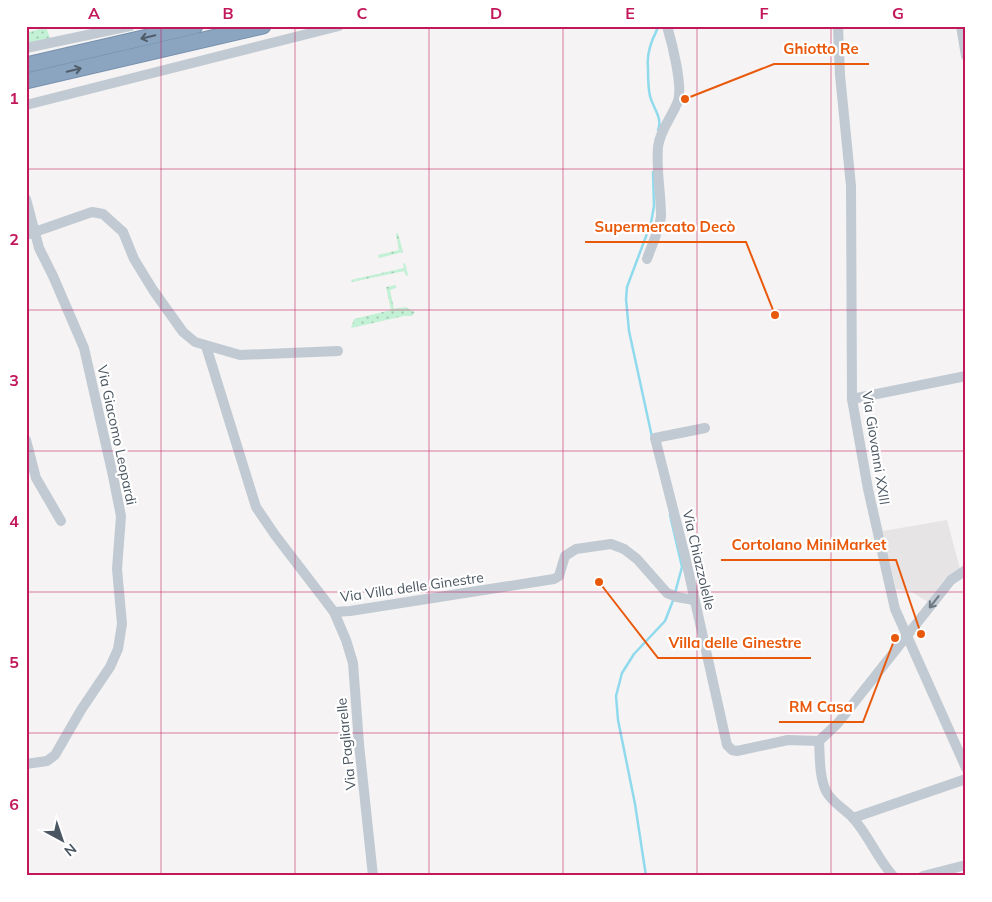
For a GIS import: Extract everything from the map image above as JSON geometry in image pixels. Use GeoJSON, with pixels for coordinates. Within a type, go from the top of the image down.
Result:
{"type":"FeatureCollection","features":[{"type":"Feature","properties":{"kind":"highway"},"geometry":{"type":"LineString","coordinates":[[26,65],[195,26]]}},
{"type":"Feature","properties":{"kind":"highway"},"geometry":{"type":"LineString","coordinates":[[26,81],[263,26]]}},
{"type":"Feature","properties":{"kind":"street"},"geometry":{"type":"LineString","coordinates":[[26,48],[130,26]]}},
{"type":"Feature","properties":{"kind":"street"},"geometry":{"type":"LineString","coordinates":[[134,26],[140,26]]}},
{"type":"Feature","properties":{"kind":"street"},"geometry":{"type":"LineString","coordinates":[[26,105],[339,26]]}},
{"type":"Feature","properties":{"kind":"street"},"geometry":{"type":"LineString","coordinates":[[647,260],[661,218],[657,167],[658,145],[680,94],[667,26]]}},
{"type":"Feature","properties":{"kind":"street","name":"Via Giovanni XXIII"},"geometry":{"type":"LineString","coordinates":[[838,26],[840,75],[851,186],[852,399],[868,489],[895,609],[906,638],[966,768]]}},
{"type":"Feature","properties":{"kind":"street"},"geometry":{"type":"LineString","coordinates":[[961,26],[966,56]]}},
{"type":"Feature","properties":{"kind":"street","name":"Via Giacomo Leopardi"},"geometry":{"type":"LineString","coordinates":[[26,199],[30,233],[54,276],[84,348],[114,476],[121,516],[117,568],[122,624],[118,649],[110,667],[81,710],[56,755],[47,761],[26,764]]}},
{"type":"Feature","properties":{"kind":"street"},"geometry":{"type":"LineString","coordinates":[[30,233],[92,212],[103,214],[123,232],[140,269],[182,332],[195,342],[240,355],[338,351]]}},
{"type":"Feature","properties":{"kind":"street","name":"Via Villa delle Ginestre"},"geometry":{"type":"LineString","coordinates":[[206,346],[256,507],[334,612],[350,612],[554,580],[559,576],[565,556],[576,549],[611,544],[624,549],[637,558],[664,589],[674,597],[694,600]]}},
{"type":"Feature","properties":{"kind":"street"},"geometry":{"type":"LineString","coordinates":[[852,399],[966,376]]}},
{"type":"Feature","properties":{"kind":"street","name":"Via Chiazzolelle"},"geometry":{"type":"LineString","coordinates":[[705,428],[656,438],[685,556],[727,745],[730,749],[737,751],[788,740],[819,741]]}},
{"type":"Feature","properties":{"kind":"street"},"geometry":{"type":"LineString","coordinates":[[26,440],[36,478],[61,521]]}},
{"type":"Feature","properties":{"kind":"street"},"geometry":{"type":"LineString","coordinates":[[893,876],[853,818],[825,790],[820,765],[819,741],[838,723],[951,580],[966,570]]}},
{"type":"Feature","properties":{"kind":"street","name":"Via Pagliarelle"},"geometry":{"type":"LineString","coordinates":[[334,612],[353,663],[359,744],[373,876]]}},
{"type":"Feature","properties":{"kind":"street"},"geometry":{"type":"LineString","coordinates":[[853,818],[966,779]]}},
{"type":"Feature","properties":{"kind":"street"},"geometry":{"type":"LineString","coordinates":[[923,876],[966,865]]}},
{"type":"Feature","properties":{"kind":"shaded area"},"geometry":{"type":"Polygon","coordinates":[[[947,520],[960,569],[944,580],[928,602],[912,592],[896,589],[883,531],[947,520]]]}},
{"type":"Feature","properties":{"kind":"green space"},"geometry":{"type":"Polygon","coordinates":[[[46,27],[50,38],[26,43],[26,33],[46,27]]]}},
{"type":"Feature","properties":{"kind":"green space"},"geometry":{"type":"Polygon","coordinates":[[[398,233],[403,252],[379,258],[378,255],[399,250],[396,234],[398,233]]]}},
{"type":"Feature","properties":{"kind":"green space"},"geometry":{"type":"Polygon","coordinates":[[[405,263],[408,275],[406,276],[404,271],[352,282],[351,280],[404,268],[403,264],[405,263]]]}},
{"type":"Feature","properties":{"kind":"green space"},"geometry":{"type":"Polygon","coordinates":[[[396,285],[396,288],[390,290],[394,309],[405,307],[415,312],[412,316],[404,316],[351,328],[354,319],[391,310],[386,287],[396,285]]]}},
{"type":"Feature","properties":{"kind":"waterway"},"geometry":{"type":"LineString","coordinates":[[658,26],[648,58],[649,93],[659,121],[658,130]]}},
{"type":"Feature","properties":{"kind":"waterway"},"geometry":{"type":"LineString","coordinates":[[652,437],[629,331],[626,299],[627,287],[651,223],[654,206],[653,172]]}},
{"type":"Feature","properties":{"kind":"waterway"},"geometry":{"type":"LineString","coordinates":[[670,515],[682,567],[675,593]]}},
{"type":"Feature","properties":{"kind":"waterway"},"geometry":{"type":"LineString","coordinates":[[646,876],[635,804],[618,720],[616,696],[622,673],[634,654],[665,621],[674,598]]}},
{"type":"Feature","properties":{"kind":"place","name":"Ghiotto Re"},"geometry":{"type":"Point","coordinates":[685,99]}},
{"type":"Feature","properties":{"kind":"place","name":"Supermercato Decò"},"geometry":{"type":"Point","coordinates":[775,315]}},
{"type":"Feature","properties":{"kind":"place","name":"Villa delle Ginestre"},"geometry":{"type":"Point","coordinates":[599,582]}},
{"type":"Feature","properties":{"kind":"place","name":"Cortolano MiniMarket"},"geometry":{"type":"Point","coordinates":[921,634]}},
{"type":"Feature","properties":{"kind":"place","name":"RM Casa"},"geometry":{"type":"Point","coordinates":[895,638]}}]}
